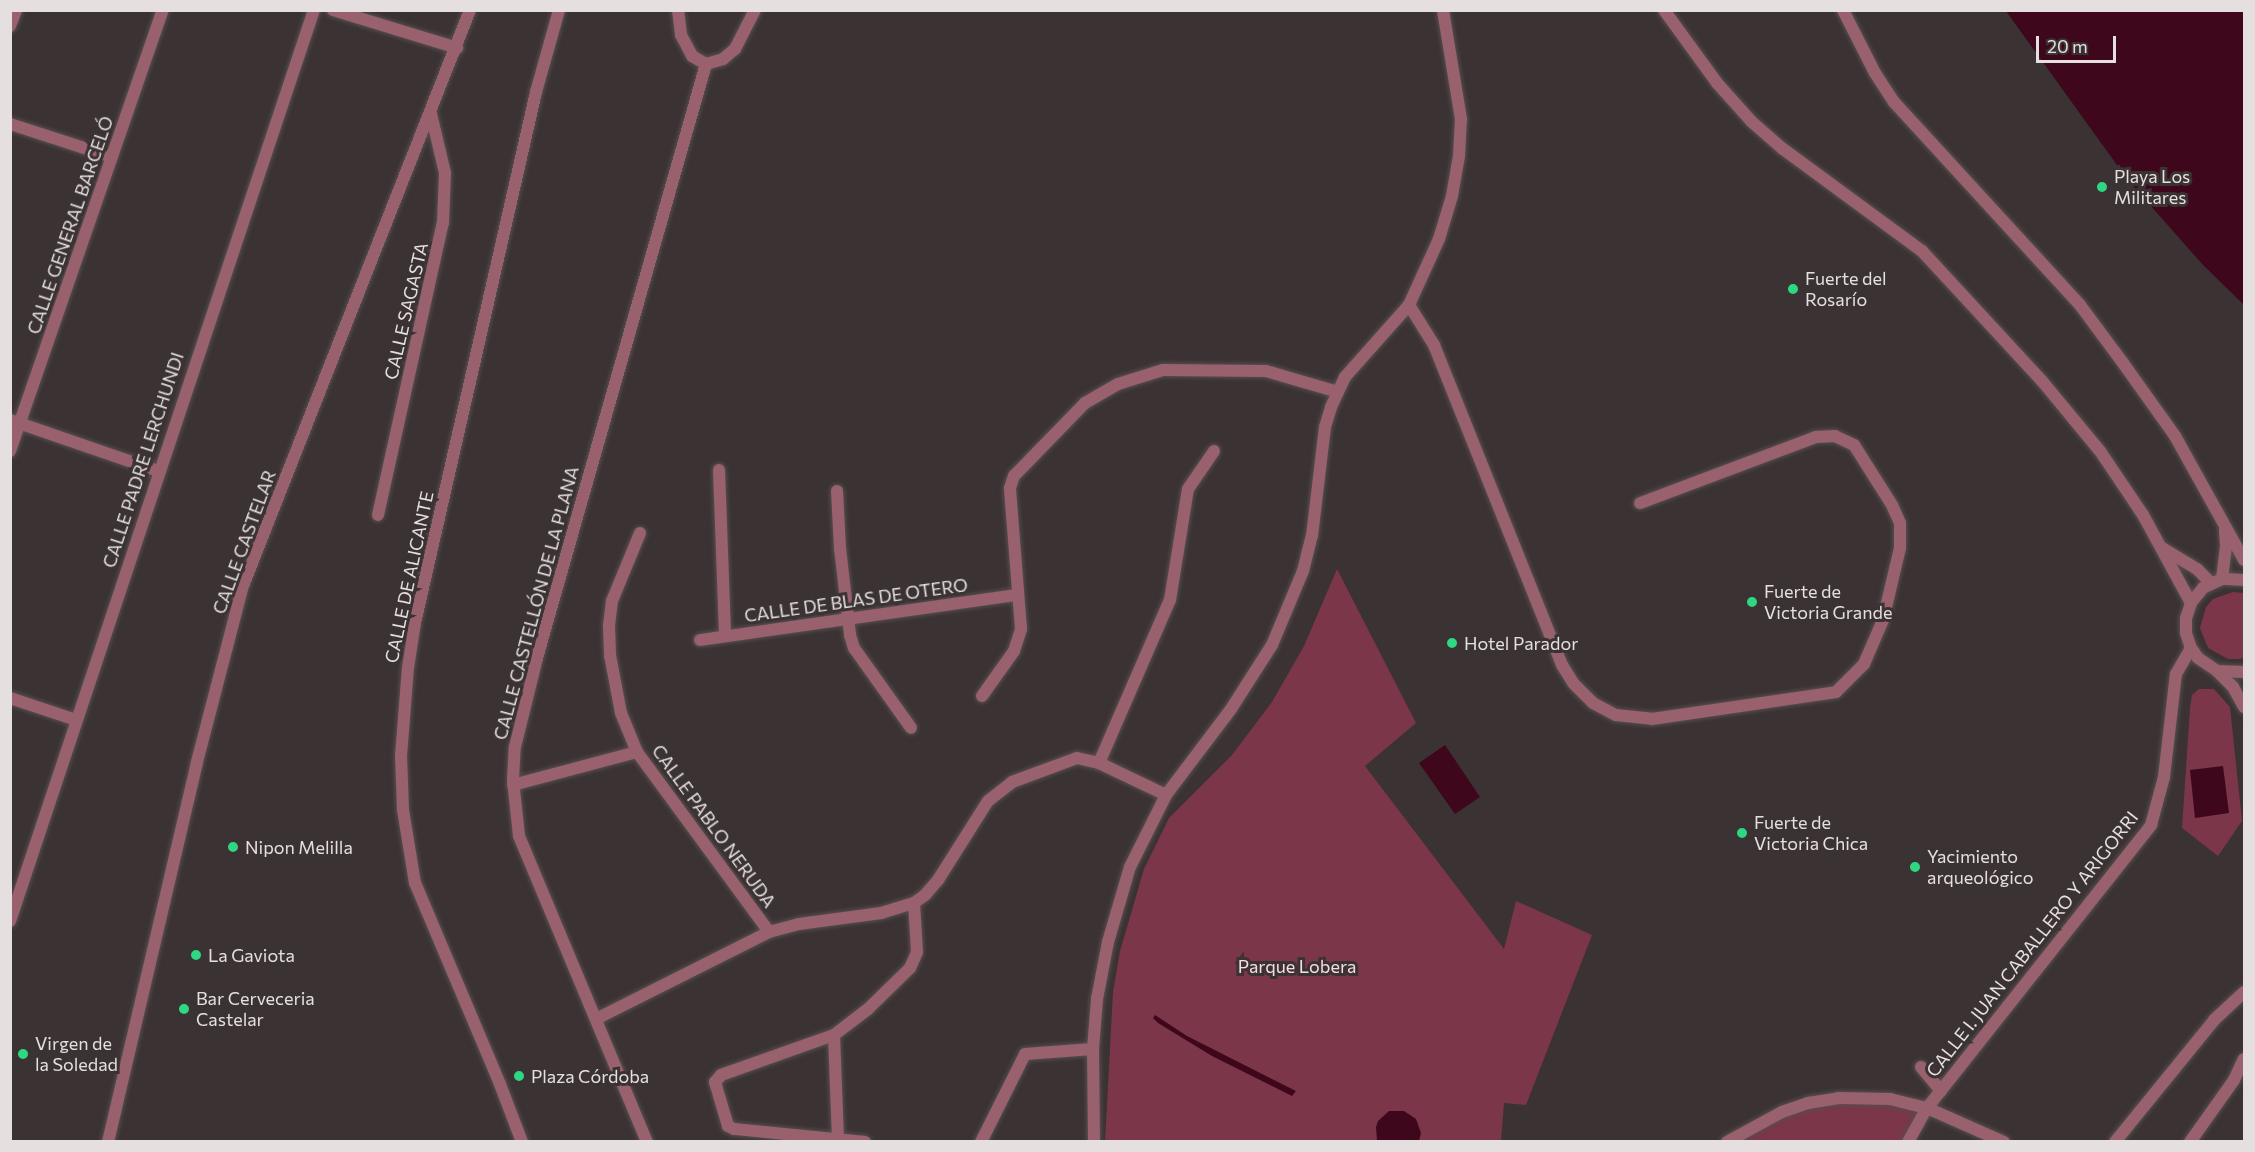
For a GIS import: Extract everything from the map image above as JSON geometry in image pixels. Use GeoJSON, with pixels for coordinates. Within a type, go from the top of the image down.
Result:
{"type":"FeatureCollection","features":[{"type":"Feature","properties":{"kind":"street"},"geometry":{"type":"LineString","coordinates":[[10,26],[16,10]]}},
{"type":"Feature","properties":{"kind":"street","name":"CALLE GENERAL BARCELÓ"},"geometry":{"type":"LineString","coordinates":[[10,452],[15,421],[112,157],[163,10]]}},
{"type":"Feature","properties":{"kind":"street","name":"CALLE PADRE LERCHUNDI"},"geometry":{"type":"LineString","coordinates":[[10,921],[158,471],[314,10]]}},
{"type":"Feature","properties":{"kind":"street"},"geometry":{"type":"LineString","coordinates":[[333,10],[456,48]]}},
{"type":"Feature","properties":{"kind":"street","name":"CALLE CASTELAR"},"geometry":{"type":"LineString","coordinates":[[108,1142],[197,762],[243,586],[431,114],[470,10]]}},
{"type":"Feature","properties":{"kind":"street","name":"CALLE DE ALICANTE"},"geometry":{"type":"LineString","coordinates":[[522,1142],[500,1084],[415,883],[403,810],[401,756],[408,668],[415,623],[536,92],[559,10]]}},
{"type":"Feature","properties":{"kind":"street"},"geometry":{"type":"LineString","coordinates":[[678,10],[681,35],[692,56],[706,64],[723,59],[735,49],[754,10]]}},
{"type":"Feature","properties":{"kind":"street"},"geometry":{"type":"LineString","coordinates":[[1094,1142],[1093,1049],[1100,978],[1116,910],[1138,848],[1166,795],[1230,709],[1272,645],[1290,609],[1312,536],[1325,427],[1338,392],[1345,377],[1409,305],[1439,239],[1452,196],[1459,156],[1461,118],[1443,10]]}},
{"type":"Feature","properties":{"kind":"street"},"geometry":{"type":"LineString","coordinates":[[1664,10],[1717,83],[1752,122],[1783,149],[1923,251],[2073,415],[2100,451],[2162,548],[2191,603]]}},
{"type":"Feature","properties":{"kind":"street"},"geometry":{"type":"LineString","coordinates":[[1843,10],[1875,73],[1894,102],[2080,305],[2123,363],[2175,436],[2244,560]]}},
{"type":"Feature","properties":{"kind":"street","name":"CALLE CASTELLÓN DE LA PLANA"},"geometry":{"type":"LineString","coordinates":[[647,1142],[519,836],[513,785],[515,747],[537,658],[706,64]]}},
{"type":"Feature","properties":{"kind":"street","name":"CALLE SAGASTA"},"geometry":{"type":"LineString","coordinates":[[378,514],[443,223],[445,173],[431,114]]}},
{"type":"Feature","properties":{"kind":"street"},"geometry":{"type":"LineString","coordinates":[[10,124],[112,157]]}},
{"type":"Feature","properties":{"kind":"street"},"geometry":{"type":"LineString","coordinates":[[1409,305],[1434,345],[1562,665],[1574,684],[1593,703],[1616,715],[1635,718],[1687,714],[1836,692],[1864,664],[1883,620],[1900,548],[1900,523],[1892,505],[1854,445],[1835,436],[1816,437],[1640,503]]}},
{"type":"Feature","properties":{"kind":"street"},"geometry":{"type":"LineString","coordinates":[[982,696],[1019,641],[1018,595],[1010,505],[1010,488],[1014,476],[1085,403],[1103,391],[1140,375],[1163,370],[1244,370],[1287,376],[1338,392]]}},
{"type":"Feature","properties":{"kind":"street"},"geometry":{"type":"LineString","coordinates":[[15,421],[158,471]]}},
{"type":"Feature","properties":{"kind":"street"},"geometry":{"type":"LineString","coordinates":[[1099,763],[1170,600],[1188,489],[1214,451]]}},
{"type":"Feature","properties":{"kind":"street"},"geometry":{"type":"LineString","coordinates":[[719,470],[725,636]]}},
{"type":"Feature","properties":{"kind":"street"},"geometry":{"type":"LineString","coordinates":[[837,490],[846,619],[854,648],[910,728]]}},
{"type":"Feature","properties":{"kind":"street"},"geometry":{"type":"LineString","coordinates":[[2225,529],[2226,546],[2217,581],[2191,603],[2186,618],[2186,633],[2191,648],[2206,665],[2217,670],[2244,672]]}},
{"type":"Feature","properties":{"kind":"street","name":"CALLE PABLO NERUDA"},"geometry":{"type":"LineString","coordinates":[[640,533],[612,601],[609,626],[614,683],[621,713],[637,752],[769,932]]}},
{"type":"Feature","properties":{"kind":"street"},"geometry":{"type":"LineString","coordinates":[[2162,548],[2217,581],[2244,580]]}},
{"type":"Feature","properties":{"kind":"street","name":"CALLE DE BLAS DE OTERO"},"geometry":{"type":"LineString","coordinates":[[700,640],[1018,595]]}},
{"type":"Feature","properties":{"kind":"street","name":"CALLE I. JUAN CABALLERO Y ARIGORRI"},"geometry":{"type":"LineString","coordinates":[[1908,1142],[1927,1108],[2151,825],[2164,777],[2176,674],[2191,648]]}},
{"type":"Feature","properties":{"kind":"street"},"geometry":{"type":"LineString","coordinates":[[2217,670],[2233,687],[2244,707]]}},
{"type":"Feature","properties":{"kind":"street"},"geometry":{"type":"LineString","coordinates":[[10,698],[76,720]]}},
{"type":"Feature","properties":{"kind":"street"},"geometry":{"type":"LineString","coordinates":[[513,785],[637,752]]}},
{"type":"Feature","properties":{"kind":"street"},"geometry":{"type":"LineString","coordinates":[[596,1019],[769,932],[799,924],[881,913],[914,903],[926,895],[938,880],[988,801],[1012,782],[1077,758],[1099,763],[1166,795]]}},
{"type":"Feature","properties":{"kind":"street"},"geometry":{"type":"LineString","coordinates":[[865,1142],[728,1126],[714,1082],[722,1075],[834,1035],[868,1009],[910,968],[918,952],[914,903]]}},
{"type":"Feature","properties":{"kind":"street"},"geometry":{"type":"LineString","coordinates":[[2115,1142],[2214,1020],[2244,992]]}},
{"type":"Feature","properties":{"kind":"street"},"geometry":{"type":"LineString","coordinates":[[834,1035],[838,1139]]}},
{"type":"Feature","properties":{"kind":"street"},"geometry":{"type":"LineString","coordinates":[[981,1142],[1025,1054],[1093,1049]]}},
{"type":"Feature","properties":{"kind":"street"},"geometry":{"type":"LineString","coordinates":[[2190,1142],[2234,1080],[2244,1059]]}},
{"type":"Feature","properties":{"kind":"street"},"geometry":{"type":"LineString","coordinates":[[1921,1067],[1941,1091]]}},
{"type":"Feature","properties":{"kind":"street"},"geometry":{"type":"LineString","coordinates":[[1728,1142],[1782,1112],[1808,1103],[1838,1098],[1890,1100],[1927,1108],[2004,1142]]}},
{"type":"Feature","properties":{"kind":"green space","name":"Parque Lobera"},"geometry":{"type":"Polygon","coordinates":[[[1337,569],[1416,723],[1365,766],[1504,949],[1516,901],[1592,935],[1526,1105],[1504,1103],[1501,1141],[1105,1142],[1113,992],[1120,951],[1144,869],[1169,818],[1232,755],[1272,702],[1304,646],[1337,569]]]}},
{"type":"Feature","properties":{"kind":"green space"},"geometry":{"type":"Polygon","coordinates":[[[2233,592],[2244,593],[2244,658],[2240,659],[2228,659],[2208,648],[2200,628],[2206,607],[2213,599],[2233,592]]]}},
{"type":"Feature","properties":{"kind":"green space"},"geometry":{"type":"Polygon","coordinates":[[[2199,689],[2214,689],[2230,707],[2242,821],[2218,856],[2182,828],[2190,708],[2192,695],[2199,689]]]}},
{"type":"Feature","properties":{"kind":"green space"},"geometry":{"type":"Polygon","coordinates":[[[1838,1098],[1927,1108],[1908,1141],[1727,1142],[1754,1125],[1838,1098]]]}},
{"type":"Feature","properties":{"kind":"shaded area"},"geometry":{"type":"Polygon","coordinates":[[[2006,11],[2244,11],[2244,305],[2203,265],[2127,179],[2006,11]]]}},
{"type":"Feature","properties":{"kind":"shaded area"},"geometry":{"type":"Polygon","coordinates":[[[1445,745],[1480,797],[1455,814],[1419,763],[1445,745]]]}},
{"type":"Feature","properties":{"kind":"shaded area"},"geometry":{"type":"Polygon","coordinates":[[[2223,766],[2229,813],[2195,818],[2190,770],[2223,766]]]}},
{"type":"Feature","properties":{"kind":"shaded area"},"geometry":{"type":"Polygon","coordinates":[[[1155,1015],[1187,1036],[1296,1091],[1292,1096],[1212,1056],[1158,1023],[1153,1018],[1155,1015]]]}},
{"type":"Feature","properties":{"kind":"shaded area"},"geometry":{"type":"Polygon","coordinates":[[[1389,1111],[1404,1111],[1416,1119],[1421,1133],[1419,1141],[1377,1141],[1378,1121],[1389,1111]]]}},
{"type":"Feature","properties":{"kind":"place","name":"Playa Los Militares"},"geometry":{"type":"Point","coordinates":[2102,187]}},
{"type":"Feature","properties":{"kind":"place","name":"Fuerte del Rosarío"},"geometry":{"type":"Point","coordinates":[1793,289]}},
{"type":"Feature","properties":{"kind":"place","name":"Fuerte de Victoria Grande"},"geometry":{"type":"Point","coordinates":[1752,602]}},
{"type":"Feature","properties":{"kind":"place","name":"Hotel Parador"},"geometry":{"type":"Point","coordinates":[1452,643]}},
{"type":"Feature","properties":{"kind":"place","name":"Fuerte de Victoria Chica"},"geometry":{"type":"Point","coordinates":[1742,833]}},
{"type":"Feature","properties":{"kind":"place","name":"Nipon Melilla"},"geometry":{"type":"Point","coordinates":[233,847]}},
{"type":"Feature","properties":{"kind":"place","name":"Yacimiento arqueológico"},"geometry":{"type":"Point","coordinates":[1915,867]}},
{"type":"Feature","properties":{"kind":"place","name":"La Gaviota"},"geometry":{"type":"Point","coordinates":[196,955]}},
{"type":"Feature","properties":{"kind":"place","name":"Bar Cerveceria Castelar"},"geometry":{"type":"Point","coordinates":[184,1009]}},
{"type":"Feature","properties":{"kind":"place","name":"Virgen de la Soledad"},"geometry":{"type":"Point","coordinates":[23,1054]}},
{"type":"Feature","properties":{"kind":"place","name":"Plaza Córdoba"},"geometry":{"type":"Point","coordinates":[519,1076]}}]}
